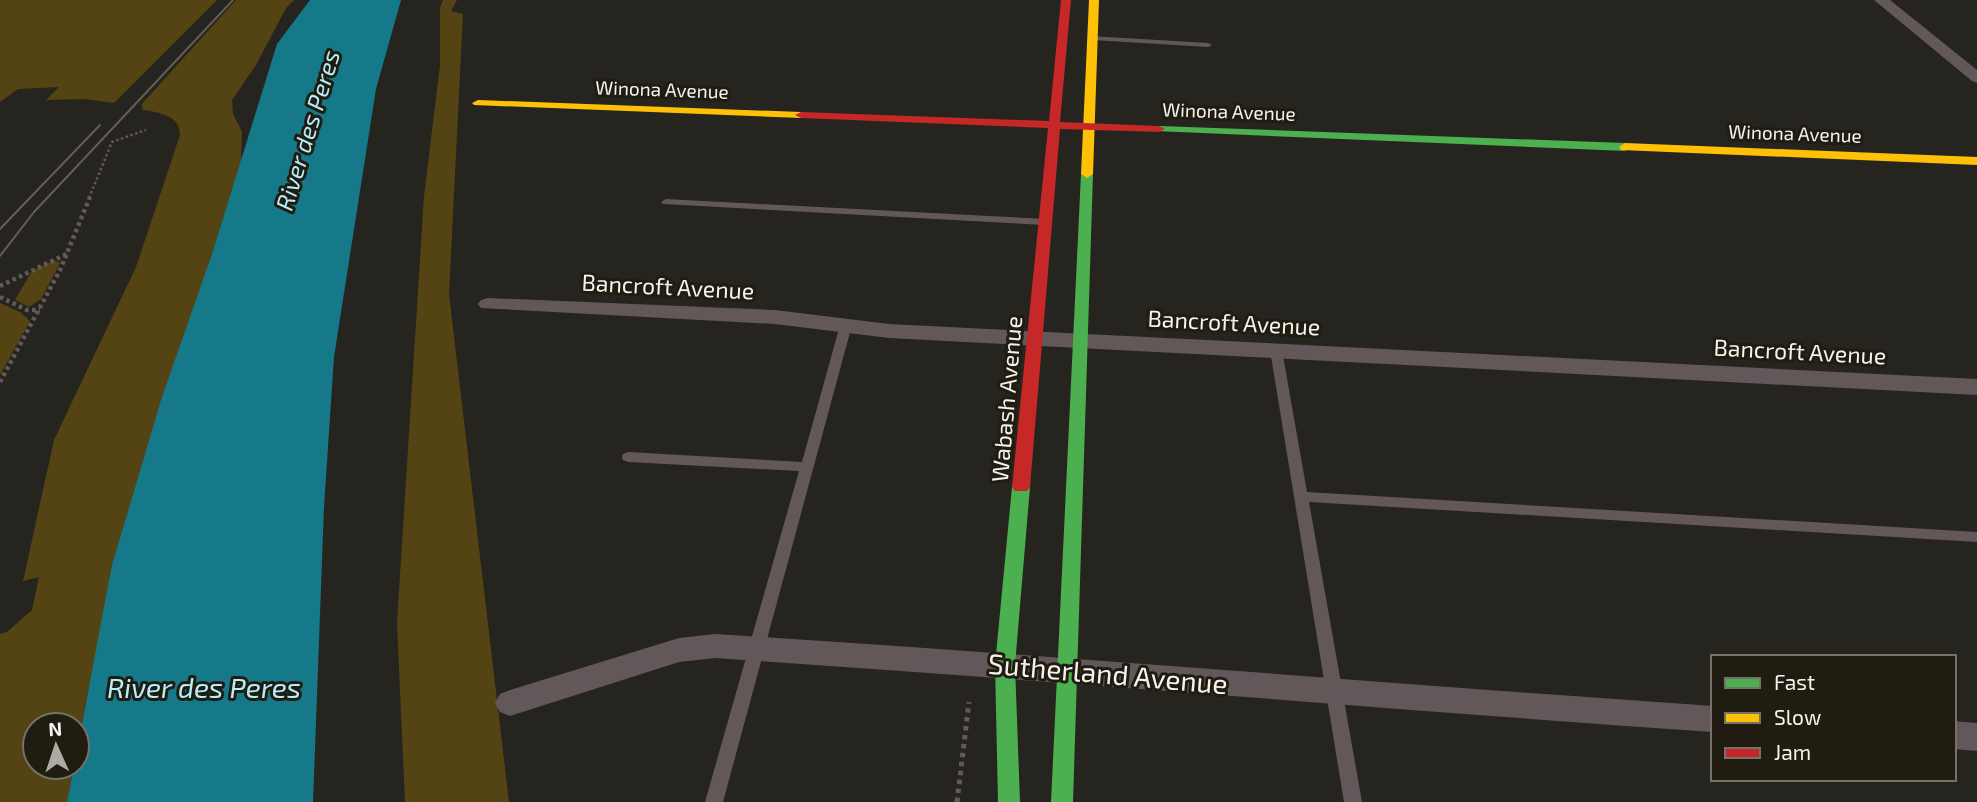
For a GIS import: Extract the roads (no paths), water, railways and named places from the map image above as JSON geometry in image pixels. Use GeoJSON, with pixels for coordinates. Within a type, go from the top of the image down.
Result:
{"type":"FeatureCollection","features":[{"type":"Feature","properties":{"kind":"main road","name":"Wabash Avenue"},"geometry":{"type":"LineString","coordinates":[[1009,802],[1005,665],[1066,0]]}},
{"type":"Feature","properties":{"kind":"main road"},"geometry":{"type":"LineString","coordinates":[[1062,802],[1094,0]]}},
{"type":"Feature","properties":{"kind":"main road","name":"Winona Avenue"},"geometry":{"type":"LineString","coordinates":[[478,103],[1977,161]]}},
{"type":"Feature","properties":{"kind":"street"},"geometry":{"type":"LineString","coordinates":[[1881,0],[1977,79]]}},
{"type":"Feature","properties":{"kind":"street","name":"Bancroft Avenue"},"geometry":{"type":"LineString","coordinates":[[488,304],[775,317],[889,331],[1977,387]]}},
{"type":"Feature","properties":{"kind":"street","name":"Sutherland Avenue"},"geometry":{"type":"LineString","coordinates":[[510,703],[679,650],[715,646],[1068,669],[1335,693],[1711,719]]}},
{"type":"Feature","properties":{"kind":"street"},"geometry":{"type":"LineString","coordinates":[[1956,735],[1977,737]]}},
{"type":"Feature","properties":{"kind":"lane"},"geometry":{"type":"LineString","coordinates":[[1093,38],[1208,45]]}},
{"type":"Feature","properties":{"kind":"lane"},"geometry":{"type":"LineString","coordinates":[[666,202],[1045,222]]}},
{"type":"Feature","properties":{"kind":"lane"},"geometry":{"type":"LineString","coordinates":[[714,802],[846,325]]}},
{"type":"Feature","properties":{"kind":"lane"},"geometry":{"type":"LineString","coordinates":[[1276,350],[1353,802]]}},
{"type":"Feature","properties":{"kind":"lane"},"geometry":{"type":"LineString","coordinates":[[628,457],[807,467]]}},
{"type":"Feature","properties":{"kind":"lane"},"geometry":{"type":"LineString","coordinates":[[1301,497],[1977,537]]}},
{"type":"Feature","properties":{"kind":"water","name":"River des Peres"},"geometry":{"type":"Polygon","coordinates":[[[310,0],[401,0],[376,89],[334,357],[324,507],[313,802],[67,802],[71,781],[91,781],[91,711],[84,711],[112,565],[162,397],[211,257],[277,44],[310,0]]]}},
{"type":"Feature","properties":{"kind":"tram line"},"geometry":{"type":"LineString","coordinates":[[0,256],[34,212],[233,0]]}},
{"type":"Feature","properties":{"kind":"tram line"},"geometry":{"type":"LineString","coordinates":[[0,229],[100,125]]}}]}
